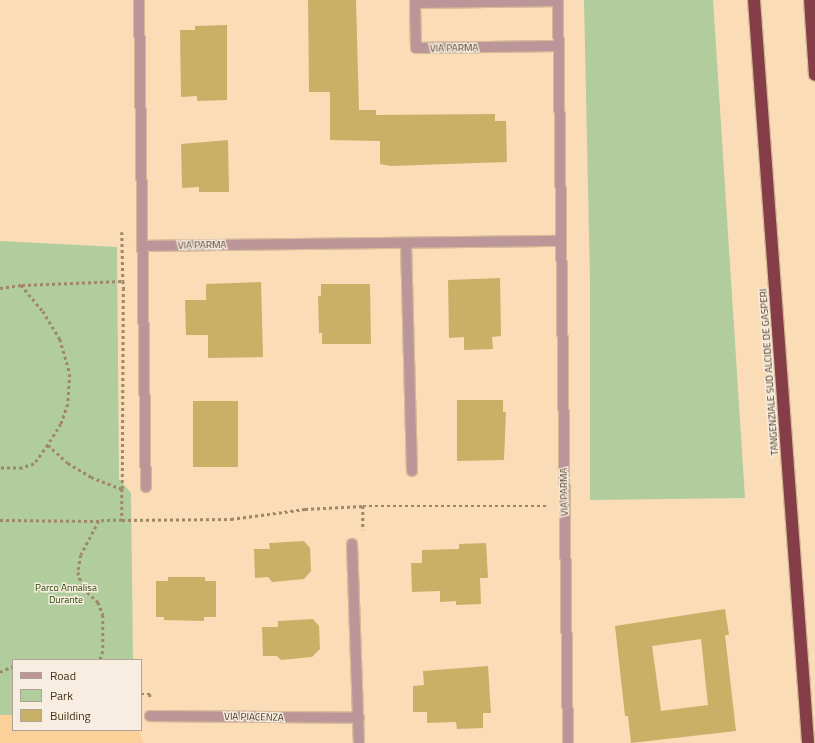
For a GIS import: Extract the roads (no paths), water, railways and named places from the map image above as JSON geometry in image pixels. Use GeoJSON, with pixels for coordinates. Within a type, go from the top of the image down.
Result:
{"type":"FeatureCollection","features":[{"type":"Feature","properties":{"kind":"highway","name":"TANGENZIALE SUD ALCIDE DE GASPERI"},"geometry":{"type":"LineString","coordinates":[[754,0],[808,743]]}},
{"type":"Feature","properties":{"kind":"highway"},"geometry":{"type":"LineString","coordinates":[[810,0],[815,75]]}},
{"type":"Feature","properties":{"kind":"street"},"geometry":{"type":"LineString","coordinates":[[139,0],[146,487]]}},
{"type":"Feature","properties":{"kind":"street","name":"VIA PARMA"},"geometry":{"type":"LineString","coordinates":[[558,46],[416,48],[415,4],[558,1],[568,743]]}},
{"type":"Feature","properties":{"kind":"street","name":"VIA PARMA"},"geometry":{"type":"LineString","coordinates":[[142,246],[561,241]]}},
{"type":"Feature","properties":{"kind":"street"},"geometry":{"type":"LineString","coordinates":[[406,243],[412,471]]}},
{"type":"Feature","properties":{"kind":"street"},"geometry":{"type":"LineString","coordinates":[[352,544],[359,743]]}},
{"type":"Feature","properties":{"kind":"street","name":"VIA PIACENZA"},"geometry":{"type":"LineString","coordinates":[[150,716],[359,718]]}},
{"type":"Feature","properties":{"kind":"park label","name":"Parco Annalisa Durante"},"geometry":{"type":"Point","coordinates":[66,592]}}]}
